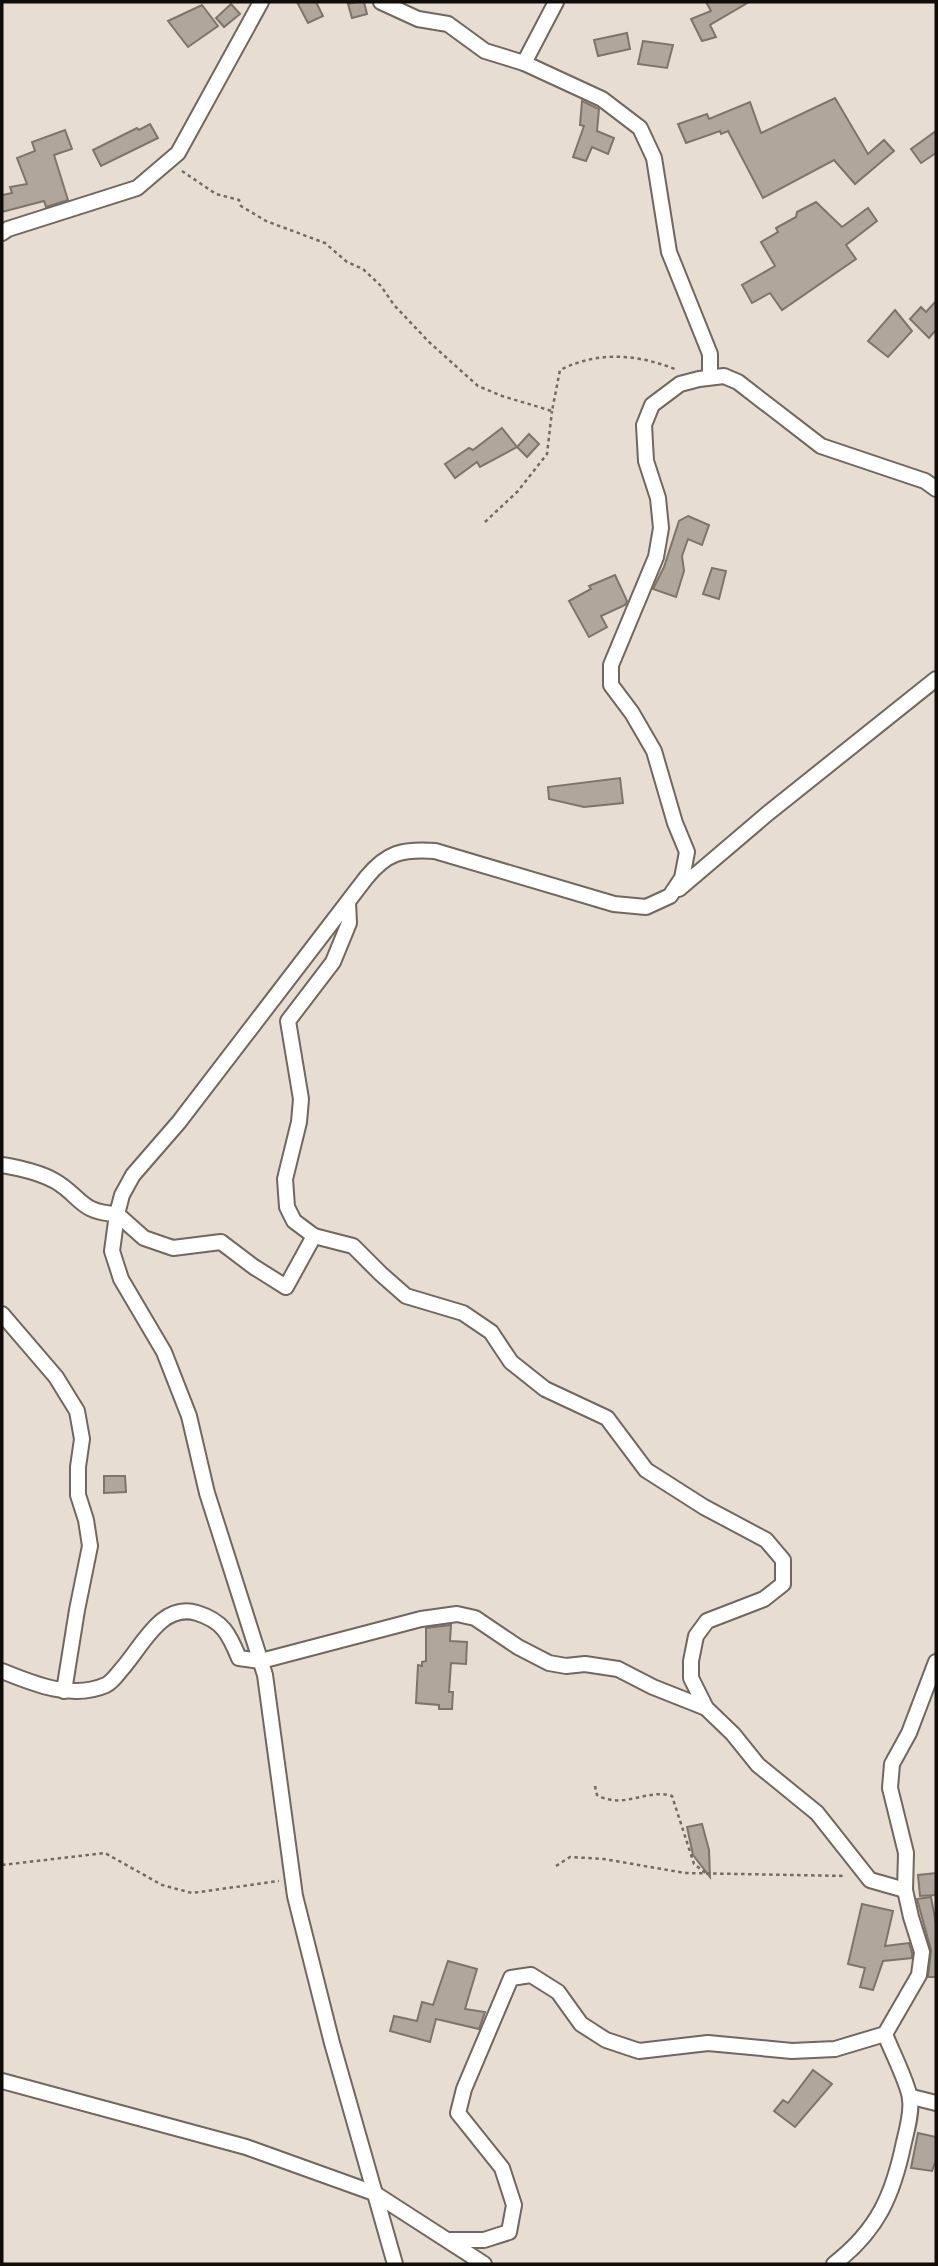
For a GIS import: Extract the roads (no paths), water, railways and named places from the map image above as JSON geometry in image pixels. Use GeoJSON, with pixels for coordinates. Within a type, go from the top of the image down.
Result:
{"type":"FeatureCollection","features":[{"type":"Feature","properties":{"kind":"street"},"geometry":{"type":"LineString","coordinates":[[2,233],[137,188],[178,153],[261,2]]}},
{"type":"Feature","properties":{"kind":"street"},"geometry":{"type":"LineString","coordinates":[[381,2],[418,19],[448,24],[485,51],[524,63],[602,99],[640,128],[654,158],[669,252],[710,354],[705,378]]}},
{"type":"Feature","properties":{"kind":"street"},"geometry":{"type":"LineString","coordinates":[[524,63],[556,2]]}},
{"type":"Feature","properties":{"kind":"street"},"geometry":{"type":"LineString","coordinates":[[670,897],[682,878],[687,852],[675,823],[654,751],[632,713],[611,685],[611,665],[656,557],[661,528],[658,498],[646,461],[644,425],[652,405],[680,384],[724,376],[738,382],[821,446],[925,481],[936,489]]}},
{"type":"Feature","properties":{"kind":"street"},"geometry":{"type":"LineString","coordinates":[[395,2264],[332,2043],[295,1896],[265,1675],[207,1493],[189,1416],[163,1352],[121,1279],[112,1251],[122,1195],[133,1175],[179,1122],[377,865],[391,855],[411,849],[435,851],[614,904],[646,907],[670,897],[767,814],[936,679]]}},
{"type":"Feature","properties":{"kind":"street"},"geometry":{"type":"LineString","coordinates":[[348,902],[349,923],[333,962],[288,1021],[301,1099],[299,1122],[285,1179],[287,1207],[294,1222],[314,1236],[354,1246],[380,1275],[406,1296],[463,1313],[491,1332],[511,1362],[545,1389],[607,1418],[646,1470],[704,1507],[766,1540],[783,1560],[783,1584],[764,1600],[707,1621],[696,1636],[691,1678],[706,1708],[733,1734],[758,1765],[817,1813],[870,1880],[905,1890]]}},
{"type":"Feature","properties":{"kind":"street"},"geometry":{"type":"LineString","coordinates":[[2,1164],[18,1167],[57,1182],[85,1208],[104,1214],[117,1214],[144,1238],[173,1248],[221,1242],[286,1287],[314,1236]]}},
{"type":"Feature","properties":{"kind":"street"},"geometry":{"type":"LineString","coordinates":[[2,1314],[56,1377],[77,1411],[82,1439],[78,1494],[90,1546],[64,1691]]}},
{"type":"Feature","properties":{"kind":"street"},"geometry":{"type":"LineString","coordinates":[[2,1671],[26,1681],[64,1691],[82,1692],[109,1684],[167,1615],[184,1609],[211,1618],[229,1634],[239,1658],[261,1661],[421,1619],[457,1615],[475,1618],[518,1647],[549,1663],[565,1666],[585,1664],[618,1670],[706,1708]]}},
{"type":"Feature","properties":{"kind":"street"},"geometry":{"type":"LineString","coordinates":[[448,2240],[484,2240],[509,2232],[514,2204],[502,2168],[458,2113],[464,2089],[511,1978],[531,1975],[558,1992],[581,2024],[606,2040],[639,2051],[708,2043],[792,2051],[835,2049],[885,2034],[919,1975],[922,1952],[905,1890],[906,1853],[890,1788],[892,1763],[909,1733],[936,1662]]}},
{"type":"Feature","properties":{"kind":"street"},"geometry":{"type":"LineString","coordinates":[[834,2264],[878,2218],[896,2181],[910,2099],[885,2034]]}},
{"type":"Feature","properties":{"kind":"street"},"geometry":{"type":"LineString","coordinates":[[2,2081],[246,2147],[374,2193],[484,2264]]}},
{"type":"Feature","properties":{"kind":"street"},"geometry":{"type":"LineString","coordinates":[[910,2099],[912,2096],[936,2103]]}}]}
